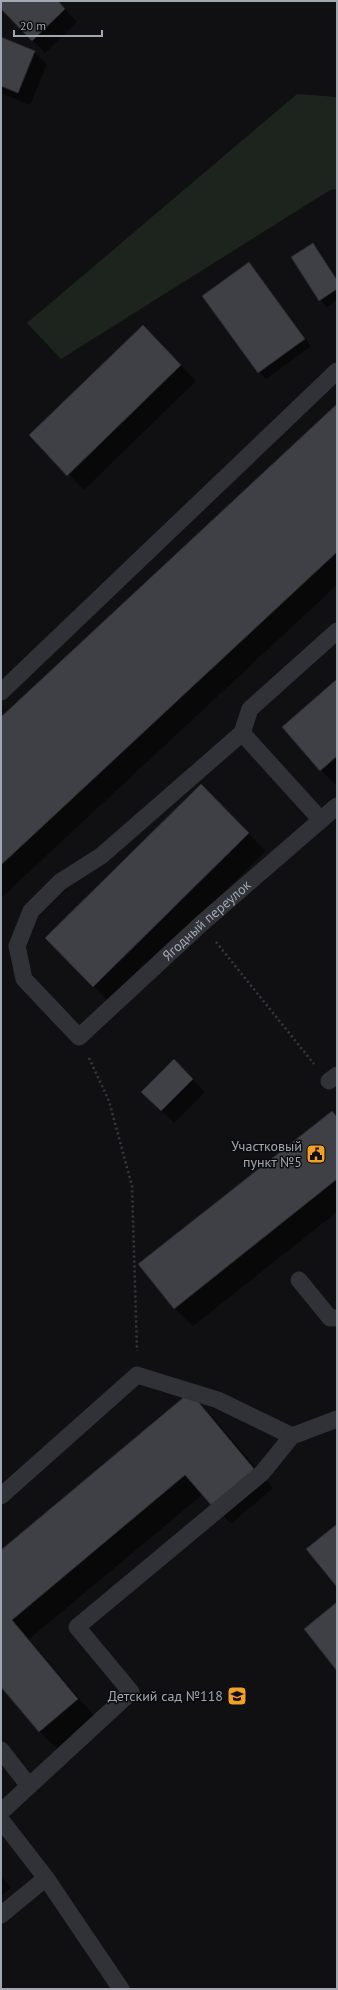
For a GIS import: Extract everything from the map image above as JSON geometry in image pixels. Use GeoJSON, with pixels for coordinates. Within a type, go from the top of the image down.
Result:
{"type":"FeatureCollection","features":[{"type":"Feature","properties":{"kind":"lane"},"geometry":{"type":"LineString","coordinates":[[1,692],[337,370]]}},
{"type":"Feature","properties":{"kind":"lane"},"geometry":{"type":"LineString","coordinates":[[79,1037],[24,979],[17,946],[31,911],[60,882],[101,856],[242,733],[250,709],[337,630]]}},
{"type":"Feature","properties":{"kind":"lane"},"geometry":{"type":"LineString","coordinates":[[242,733],[321,820]]}},
{"type":"Feature","properties":{"kind":"lane","name":"Ягодный переулок"},"geometry":{"type":"LineString","coordinates":[[79,1037],[201,924],[337,806]]}},
{"type":"Feature","properties":{"kind":"lane"},"geometry":{"type":"LineString","coordinates":[[299,1280],[330,1318],[337,1318]]}},
{"type":"Feature","properties":{"kind":"lane"},"geometry":{"type":"LineString","coordinates":[[1,1496],[138,1375],[218,1400],[292,1436]]}},
{"type":"Feature","properties":{"kind":"lane"},"geometry":{"type":"LineString","coordinates":[[1,1812],[130,1692],[77,1627],[262,1473],[292,1436],[337,1419]]}},
{"type":"Feature","properties":{"kind":"lane"},"geometry":{"type":"LineString","coordinates":[[1,1750],[29,1786]]}},
{"type":"Feature","properties":{"kind":"lane"},"geometry":{"type":"LineString","coordinates":[[1,1820],[46,1878],[121,1989]]}},
{"type":"Feature","properties":{"kind":"lane"},"geometry":{"type":"LineString","coordinates":[[1,1915],[46,1878]]}},
{"type":"Feature","properties":{"kind":"path"},"geometry":{"type":"LineString","coordinates":[[201,924],[333,1078]]}},
{"type":"Feature","properties":{"kind":"path"},"geometry":{"type":"LineString","coordinates":[[79,1037],[110,1101],[132,1186],[138,1375]]}},
{"type":"Feature","properties":{"kind":"shaded area"},"geometry":{"type":"Polygon","coordinates":[[[297,94],[337,97],[337,189],[330,190],[61,359],[27,323],[297,94]]]}},
{"type":"Feature","properties":{"kind":"building"},"geometry":{"type":"Polygon","coordinates":[[[3,1],[58,1],[65,9],[32,41],[1,9],[1,3],[3,1]]]}},
{"type":"Feature","properties":{"kind":"building"},"geometry":{"type":"Polygon","coordinates":[[[1,37],[35,51],[18,93],[1,86],[1,37]]]}},
{"type":"Feature","properties":{"kind":"building"},"geometry":{"type":"Polygon","coordinates":[[[313,243],[337,280],[337,289],[319,301],[291,257],[313,243]]]}},
{"type":"Feature","properties":{"kind":"building"},"geometry":{"type":"Polygon","coordinates":[[[249,262],[305,339],[258,373],[202,296],[249,262]]]}},
{"type":"Feature","properties":{"kind":"building"},"geometry":{"type":"Polygon","coordinates":[[[143,325],[181,365],[67,476],[29,435],[143,325]]]}},
{"type":"Feature","properties":{"kind":"building"},"geometry":{"type":"Polygon","coordinates":[[[337,404],[337,552],[1,865],[1,717],[337,404]]]}},
{"type":"Feature","properties":{"kind":"building"},"geometry":{"type":"Polygon","coordinates":[[[337,679],[337,756],[320,771],[282,727],[337,679]]]}},
{"type":"Feature","properties":{"kind":"building"},"geometry":{"type":"Polygon","coordinates":[[[201,784],[249,833],[93,987],[45,938],[201,784]]]}},
{"type":"Feature","properties":{"kind":"building"},"geometry":{"type":"Polygon","coordinates":[[[174,1059],[193,1079],[161,1111],[141,1092],[174,1059]]]}},
{"type":"Feature","properties":{"kind":"building"},"geometry":{"type":"Polygon","coordinates":[[[332,1111],[337,1117],[337,1179],[174,1309],[138,1264],[332,1111]]]}},
{"type":"Feature","properties":{"kind":"building"},"geometry":{"type":"Polygon","coordinates":[[[190,1392],[255,1470],[212,1506],[185,1475],[12,1620],[78,1699],[39,1732],[1,1687],[1,1550],[190,1392]]]}},
{"type":"Feature","properties":{"kind":"building"},"geometry":{"type":"Polygon","coordinates":[[[337,1524],[337,1587],[306,1549],[337,1524]]]}},
{"type":"Feature","properties":{"kind":"building"},"geometry":{"type":"Polygon","coordinates":[[[337,1602],[337,1671],[304,1629],[337,1602]]]}},
{"type":"Feature","properties":{"kind":"place","name":"Участковый пункт №5"},"geometry":{"type":"Point","coordinates":[316,1154]}},
{"type":"Feature","properties":{"kind":"place","name":"Детский сад №118"},"geometry":{"type":"Point","coordinates":[237,1696]}}]}
